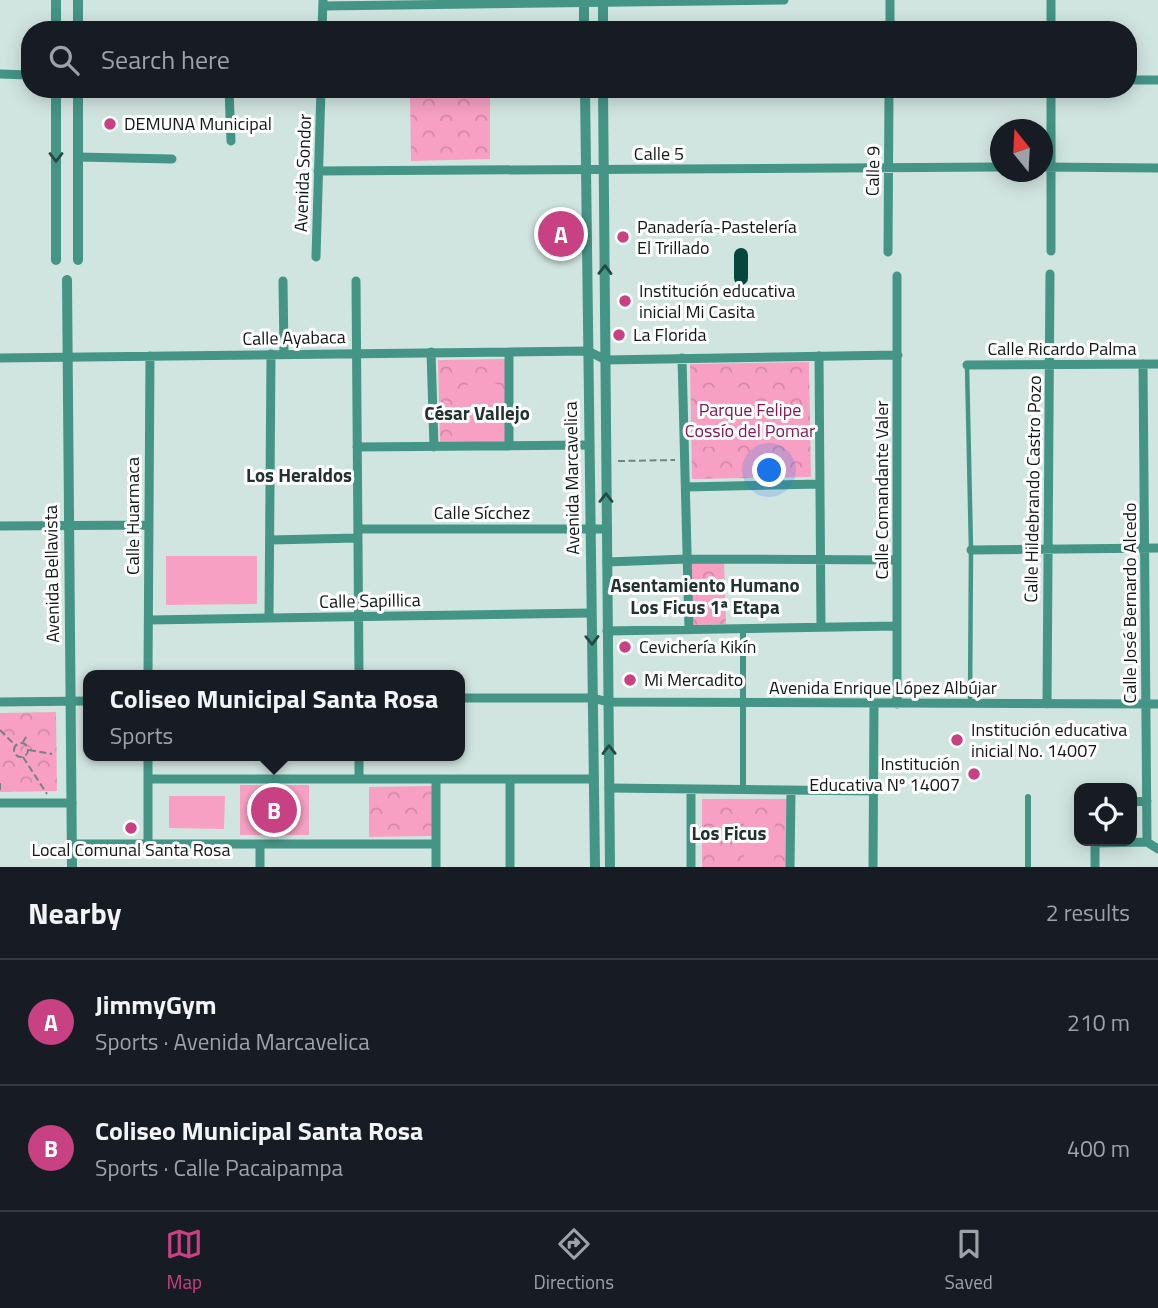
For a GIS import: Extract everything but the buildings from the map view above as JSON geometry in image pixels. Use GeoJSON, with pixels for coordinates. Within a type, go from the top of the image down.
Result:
{"type":"FeatureCollection","features":[{"type":"Feature","properties":{"kind":"main road"},"geometry":{"type":"LineString","coordinates":[[741,254],[741,278]]}},
{"type":"Feature","properties":{"kind":"street"},"geometry":{"type":"LineString","coordinates":[[56,0],[56,21]]}},
{"type":"Feature","properties":{"kind":"street"},"geometry":{"type":"LineString","coordinates":[[78,0],[78,21]]}},
{"type":"Feature","properties":{"kind":"street"},"geometry":{"type":"LineString","coordinates":[[322,21],[323,3],[784,0]]}},
{"type":"Feature","properties":{"kind":"street"},"geometry":{"type":"LineString","coordinates":[[890,0],[890,21]]}},
{"type":"Feature","properties":{"kind":"street"},"geometry":{"type":"LineString","coordinates":[[1051,0],[1051,21]]}},
{"type":"Feature","properties":{"kind":"street"},"geometry":{"type":"LineString","coordinates":[[603,1],[603,21]]}},
{"type":"Feature","properties":{"kind":"street"},"geometry":{"type":"LineString","coordinates":[[584,2],[584,21]]}},
{"type":"Feature","properties":{"kind":"street"},"geometry":{"type":"LineString","coordinates":[[0,74],[21,75]]}},
{"type":"Feature","properties":{"kind":"street"},"geometry":{"type":"LineString","coordinates":[[1137,80],[1158,80]]}},
{"type":"Feature","properties":{"kind":"street"},"geometry":{"type":"LineString","coordinates":[[56,98],[56,260]]}},
{"type":"Feature","properties":{"kind":"street"},"geometry":{"type":"LineString","coordinates":[[78,98],[78,260]]}},
{"type":"Feature","properties":{"kind":"street"},"geometry":{"type":"LineString","coordinates":[[229,98],[231,141]]}},
{"type":"Feature","properties":{"kind":"street","name":"Avenida Sondor"},"geometry":{"type":"LineString","coordinates":[[316,257],[321,98]]}},
{"type":"Feature","properties":{"kind":"street","name":"Avenida Marcavelica"},"geometry":{"type":"LineString","coordinates":[[585,98],[595,867]]}},
{"type":"Feature","properties":{"kind":"street","name":"Avenida Marcavelica"},"geometry":{"type":"LineString","coordinates":[[603,98],[610,867]]}},
{"type":"Feature","properties":{"kind":"street","name":"Calle 9"},"geometry":{"type":"LineString","coordinates":[[888,252],[889,98]]}},
{"type":"Feature","properties":{"kind":"street"},"geometry":{"type":"LineString","coordinates":[[1049,119],[1050,98]]}},
{"type":"Feature","properties":{"kind":"street"},"geometry":{"type":"LineString","coordinates":[[78,157],[172,159]]}},
{"type":"Feature","properties":{"kind":"street","name":"Calle 5"},"geometry":{"type":"LineString","coordinates":[[318,171],[990,167]]}},
{"type":"Feature","properties":{"kind":"street"},"geometry":{"type":"LineString","coordinates":[[1053,167],[1158,168]]}},
{"type":"Feature","properties":{"kind":"street"},"geometry":{"type":"LineString","coordinates":[[1047,182],[1051,251]]}},
{"type":"Feature","properties":{"kind":"street"},"geometry":{"type":"LineString","coordinates":[[56,216],[78,215]]}},
{"type":"Feature","properties":{"kind":"street","name":"Calle Hildebrando Castro Pozo"},"geometry":{"type":"LineString","coordinates":[[1046,704],[1050,274]]}},
{"type":"Feature","properties":{"kind":"street","name":"Calle Comandante Valer"},"geometry":{"type":"LineString","coordinates":[[897,276],[897,704]]}},
{"type":"Feature","properties":{"kind":"street","name":"Avenida Bellavista"},"geometry":{"type":"LineString","coordinates":[[67,280],[72,867]]}},
{"type":"Feature","properties":{"kind":"street"},"geometry":{"type":"LineString","coordinates":[[283,281],[284,354]]}},
{"type":"Feature","properties":{"kind":"street"},"geometry":{"type":"LineString","coordinates":[[356,281],[359,670]]}},
{"type":"Feature","properties":{"kind":"street"},"geometry":{"type":"LineString","coordinates":[[589,351],[606,360],[898,355]]}},
{"type":"Feature","properties":{"kind":"street","name":"Calle Ayabaca"},"geometry":{"type":"LineString","coordinates":[[0,358],[589,351]]}},
{"type":"Feature","properties":{"kind":"street"},"geometry":{"type":"LineString","coordinates":[[431,352],[434,446]]}},
{"type":"Feature","properties":{"kind":"street"},"geometry":{"type":"LineString","coordinates":[[509,352],[509,446]]}},
{"type":"Feature","properties":{"kind":"street"},"geometry":{"type":"LineString","coordinates":[[269,618],[271,354]]}},
{"type":"Feature","properties":{"kind":"street","name":"Calle Huarmaca"},"geometry":{"type":"LineString","coordinates":[[148,670],[150,356]]}},
{"type":"Feature","properties":{"kind":"street"},"geometry":{"type":"LineString","coordinates":[[819,356],[821,627]]}},
{"type":"Feature","properties":{"kind":"street"},"geometry":{"type":"LineString","coordinates":[[682,358],[689,629]]}},
{"type":"Feature","properties":{"kind":"street","name":"Calle José Bernardo Alcedo"},"geometry":{"type":"LineString","coordinates":[[1143,364],[1147,842]]}},
{"type":"Feature","properties":{"kind":"street","name":"Calle Ricardo Palma"},"geometry":{"type":"LineString","coordinates":[[967,365],[1158,364]]}},
{"type":"Feature","properties":{"kind":"street"},"geometry":{"type":"LineString","coordinates":[[357,447],[589,445]]}},
{"type":"Feature","properties":{"kind":"street"},"geometry":{"type":"LineString","coordinates":[[686,487],[820,484]]}},
{"type":"Feature","properties":{"kind":"street"},"geometry":{"type":"LineString","coordinates":[[0,527],[149,525]]}},
{"type":"Feature","properties":{"kind":"street","name":"Calle Sícchez"},"geometry":{"type":"LineString","coordinates":[[270,540],[358,533],[607,529]]}},
{"type":"Feature","properties":{"kind":"street"},"geometry":{"type":"LineString","coordinates":[[971,550],[1158,548]]}},
{"type":"Feature","properties":{"kind":"street"},"geometry":{"type":"LineString","coordinates":[[607,562],[687,559],[897,559]]}},
{"type":"Feature","properties":{"kind":"street"},"geometry":{"type":"LineString","coordinates":[[1145,611],[1158,611]]}},
{"type":"Feature","properties":{"kind":"street","name":"Calle Sapillica"},"geometry":{"type":"LineString","coordinates":[[149,620],[592,613]]}},
{"type":"Feature","properties":{"kind":"street"},"geometry":{"type":"LineString","coordinates":[[607,631],[897,626]]}},
{"type":"Feature","properties":{"kind":"street"},"geometry":{"type":"LineString","coordinates":[[743,628],[743,790]]}},
{"type":"Feature","properties":{"kind":"street","name":"Avenida Enrique López Albújar"},"geometry":{"type":"LineString","coordinates":[[465,698],[593,698],[608,702],[742,704],[1158,704]]}},
{"type":"Feature","properties":{"kind":"street"},"geometry":{"type":"LineString","coordinates":[[0,702],[83,701]]}},
{"type":"Feature","properties":{"kind":"street"},"geometry":{"type":"LineString","coordinates":[[873,867],[874,704]]}},
{"type":"Feature","properties":{"kind":"street"},"geometry":{"type":"LineString","coordinates":[[148,761],[148,844]]}},
{"type":"Feature","properties":{"kind":"street"},"geometry":{"type":"LineString","coordinates":[[359,761],[359,779]]}},
{"type":"Feature","properties":{"kind":"street"},"geometry":{"type":"LineString","coordinates":[[148,779],[594,779]]}},
{"type":"Feature","properties":{"kind":"street"},"geometry":{"type":"LineString","coordinates":[[436,779],[436,867]]}},
{"type":"Feature","properties":{"kind":"street"},"geometry":{"type":"LineString","coordinates":[[510,779],[510,867]]}},
{"type":"Feature","properties":{"kind":"street"},"geometry":{"type":"LineString","coordinates":[[609,788],[873,791]]}},
{"type":"Feature","properties":{"kind":"street"},"geometry":{"type":"LineString","coordinates":[[691,790],[691,867]]}},
{"type":"Feature","properties":{"kind":"street"},"geometry":{"type":"LineString","coordinates":[[790,791],[790,867]]}},
{"type":"Feature","properties":{"kind":"street"},"geometry":{"type":"LineString","coordinates":[[1028,797],[1028,867]]}},
{"type":"Feature","properties":{"kind":"street"},"geometry":{"type":"LineString","coordinates":[[1137,802],[1147,801]]}},
{"type":"Feature","properties":{"kind":"street"},"geometry":{"type":"LineString","coordinates":[[0,803],[72,803]]}},
{"type":"Feature","properties":{"kind":"street"},"geometry":{"type":"LineString","coordinates":[[1137,842],[1147,842],[1158,849]]}},
{"type":"Feature","properties":{"kind":"street"},"geometry":{"type":"LineString","coordinates":[[72,844],[436,844]]}},
{"type":"Feature","properties":{"kind":"street"},"geometry":{"type":"LineString","coordinates":[[260,844],[260,867]]}},
{"type":"Feature","properties":{"kind":"street"},"geometry":{"type":"LineString","coordinates":[[1095,846],[1095,867]]}},
{"type":"Feature","properties":{"kind":"lane"},"geometry":{"type":"LineString","coordinates":[[967,365],[971,550],[970,704]]}},
{"type":"Feature","properties":{"kind":"path"},"geometry":{"type":"LineString","coordinates":[[606,461],[685,460]]}},
{"type":"Feature","properties":{"kind":"path"},"geometry":{"type":"LineString","coordinates":[[0,730],[16,746],[16,754],[23,757],[46,790],[49,804]]}},
{"type":"Feature","properties":{"kind":"path"},"geometry":{"type":"LineString","coordinates":[[16,746],[23,743],[26,737]]}},
{"type":"Feature","properties":{"kind":"path"},"geometry":{"type":"LineString","coordinates":[[23,743],[28,750],[52,754]]}},
{"type":"Feature","properties":{"kind":"path"},"geometry":{"type":"LineString","coordinates":[[23,757],[28,750]]}},
{"type":"Feature","properties":{"kind":"path"},"geometry":{"type":"LineString","coordinates":[[0,783],[0,790]]}},
{"type":"Feature","properties":{"kind":"green space"},"geometry":{"type":"Polygon","coordinates":[[[410,98],[490,98],[490,159],[411,161],[410,98]]]}},
{"type":"Feature","properties":{"kind":"green space"},"geometry":{"type":"Polygon","coordinates":[[[505,359],[507,442],[440,444],[438,360],[505,359]]]}},
{"type":"Feature","properties":{"kind":"green space","name":"Parque Felipe Cossío del Pomar"},"geometry":{"type":"Polygon","coordinates":[[[809,362],[811,477],[692,479],[690,364],[809,362]]]}},
{"type":"Feature","properties":{"kind":"green space"},"geometry":{"type":"Polygon","coordinates":[[[497,384],[497,436],[465,437],[464,385],[497,384]]]}},
{"type":"Feature","properties":{"kind":"green space"},"geometry":{"type":"Polygon","coordinates":[[[742,387],[744,445],[705,447],[703,388],[742,387]]]}},
{"type":"Feature","properties":{"kind":"green space"},"geometry":{"type":"Polygon","coordinates":[[[166,556],[257,556],[257,604],[166,605],[166,556]]]}},
{"type":"Feature","properties":{"kind":"green space"},"geometry":{"type":"Polygon","coordinates":[[[724,559],[726,624],[688,625],[689,561],[724,559]]]}},
{"type":"Feature","properties":{"kind":"green space"},"geometry":{"type":"Polygon","coordinates":[[[56,712],[57,791],[0,792],[0,713],[56,712]]]}},
{"type":"Feature","properties":{"kind":"green space"},"geometry":{"type":"Polygon","coordinates":[[[240,785],[309,785],[309,835],[240,835],[240,785]]]}},
{"type":"Feature","properties":{"kind":"green space"},"geometry":{"type":"Polygon","coordinates":[[[432,786],[432,836],[369,837],[369,787],[432,786]]]}},
{"type":"Feature","properties":{"kind":"green space"},"geometry":{"type":"Polygon","coordinates":[[[169,796],[225,796],[224,829],[169,828],[169,796]]]}},
{"type":"Feature","properties":{"kind":"green space"},"geometry":{"type":"Polygon","coordinates":[[[702,799],[788,799],[788,867],[702,867],[702,799]]]}},
{"type":"Feature","properties":{"kind":"green space"},"geometry":{"type":"Polygon","coordinates":[[[744,817],[775,817],[774,867],[744,867],[744,817]]]}},
{"type":"Feature","properties":{"kind":"place","name":"DEMUNA Municipal"},"geometry":{"type":"Point","coordinates":[110,124]}},
{"type":"Feature","properties":{"kind":"place","name":"JimmyGym"},"geometry":{"type":"Point","coordinates":[561,234]}},
{"type":"Feature","properties":{"kind":"place","name":"Panadería-Pastelería El Trillado"},"geometry":{"type":"Point","coordinates":[623,237]}},
{"type":"Feature","properties":{"kind":"place","name":"Institución educativa inicial Mi Casita"},"geometry":{"type":"Point","coordinates":[625,301]}},
{"type":"Feature","properties":{"kind":"place","name":"La Florida"},"geometry":{"type":"Point","coordinates":[619,335]}},
{"type":"Feature","properties":{"kind":"place","name":"Cevichería Kikín"},"geometry":{"type":"Point","coordinates":[625,647]}},
{"type":"Feature","properties":{"kind":"place","name":"Mi Mercadito"},"geometry":{"type":"Point","coordinates":[630,680]}},
{"type":"Feature","properties":{"kind":"place","name":"Institución educativa inicial No. 14007"},"geometry":{"type":"Point","coordinates":[957,740]}},
{"type":"Feature","properties":{"kind":"place","name":"Institución Educativa Nº 14007"},"geometry":{"type":"Point","coordinates":[974,774]}},
{"type":"Feature","properties":{"kind":"place","name":"Coliseo Municipal Santa Rosa"},"geometry":{"type":"Point","coordinates":[274,810]}},
{"type":"Feature","properties":{"kind":"place","name":"Local Comunal Santa Rosa"},"geometry":{"type":"Point","coordinates":[131,828]}},
{"type":"Feature","properties":{"kind":"district","name":"César Vallejo"},"geometry":{"type":"Point","coordinates":[477,413]}},
{"type":"Feature","properties":{"kind":"district","name":"Los Heraldos"},"geometry":{"type":"Point","coordinates":[299,475]}},
{"type":"Feature","properties":{"kind":"district","name":"Asentamiento Humano Los Ficus 1ª Etapa"},"geometry":{"type":"Point","coordinates":[705,596]}},
{"type":"Feature","properties":{"kind":"district","name":"Los Ficus"},"geometry":{"type":"Point","coordinates":[729,833]}}]}
